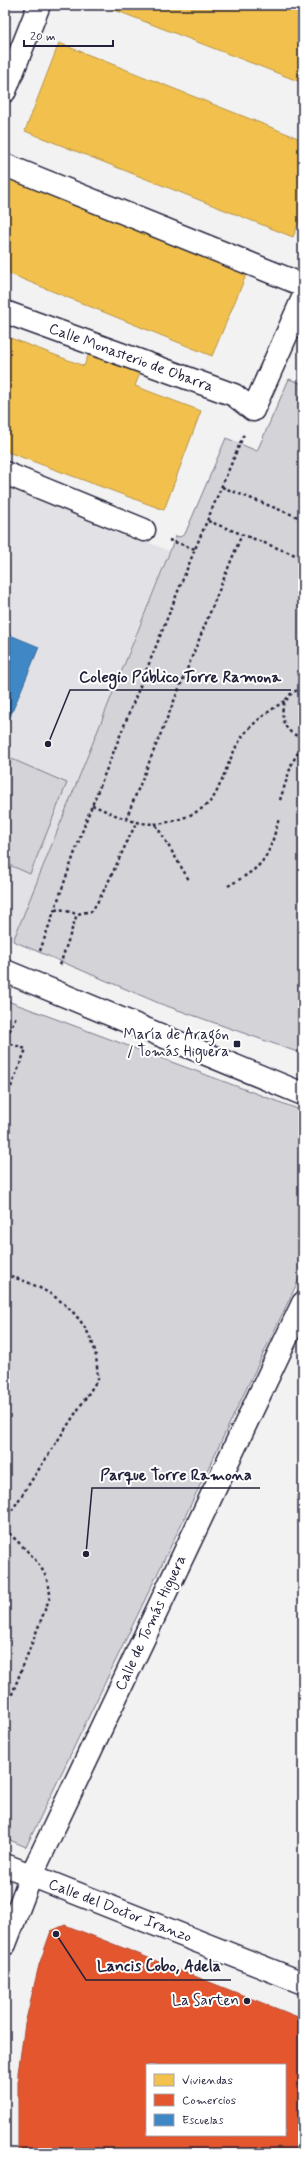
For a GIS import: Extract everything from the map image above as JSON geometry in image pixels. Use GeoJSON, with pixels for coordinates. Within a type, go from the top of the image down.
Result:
{"type":"FeatureCollection","features":[{"type":"Feature","properties":{"kind":"street"},"geometry":{"type":"LineString","coordinates":[[5,91],[37,6]]}},
{"type":"Feature","properties":{"kind":"street"},"geometry":{"type":"LineString","coordinates":[[5,164],[303,285]]}},
{"type":"Feature","properties":{"kind":"street"},"geometry":{"type":"LineString","coordinates":[[253,410],[303,298]]}},
{"type":"Feature","properties":{"kind":"street","name":"Calle Monasterio de Obarra"},"geometry":{"type":"LineString","coordinates":[[5,312],[234,395],[253,410]]}},
{"type":"Feature","properties":{"kind":"street"},"geometry":{"type":"LineString","coordinates":[[5,473],[144,530]]}},
{"type":"Feature","properties":{"kind":"street"},"geometry":{"type":"LineString","coordinates":[[5,971],[303,1094]]}},
{"type":"Feature","properties":{"kind":"street","name":"Calle de Tomás Higuera"},"geometry":{"type":"LineString","coordinates":[[5,1944],[31,1876],[303,1303]]}},
{"type":"Feature","properties":{"kind":"street","name":"Calle del Doctor Iranzo"},"geometry":{"type":"LineString","coordinates":[[5,1865],[303,1983]]}},
{"type":"Feature","properties":{"kind":"path"},"geometry":{"type":"LineString","coordinates":[[40,951],[92,805],[195,549],[208,521],[253,410]]}},
{"type":"Feature","properties":{"kind":"path"},"geometry":{"type":"LineString","coordinates":[[222,487],[303,518]]}},
{"type":"Feature","properties":{"kind":"path"},"geometry":{"type":"LineString","coordinates":[[208,521],[303,558]]}},
{"type":"Feature","properties":{"kind":"path"},"geometry":{"type":"LineString","coordinates":[[126,820],[242,534]]}},
{"type":"Feature","properties":{"kind":"path"},"geometry":{"type":"LineString","coordinates":[[173,542],[195,549]]}},
{"type":"Feature","properties":{"kind":"path"},"geometry":{"type":"LineString","coordinates":[[303,689],[292,692],[282,705],[283,721],[292,733],[303,737]]}},
{"type":"Feature","properties":{"kind":"path"},"geometry":{"type":"LineString","coordinates":[[92,805],[126,820],[156,825],[171,823],[203,809],[216,792],[227,765],[245,734],[265,713],[288,699]]}},
{"type":"Feature","properties":{"kind":"path"},"geometry":{"type":"LineString","coordinates":[[280,800],[292,764],[303,744]]}},
{"type":"Feature","properties":{"kind":"path"},"geometry":{"type":"LineString","coordinates":[[228,886],[260,867],[271,848],[279,818]]}},
{"type":"Feature","properties":{"kind":"path"},"geometry":{"type":"LineString","coordinates":[[55,910],[60,908],[77,914],[92,911],[106,890],[117,861],[137,822]]}},
{"type":"Feature","properties":{"kind":"path"},"geometry":{"type":"LineString","coordinates":[[156,825],[190,880]]}},
{"type":"Feature","properties":{"kind":"path"},"geometry":{"type":"LineString","coordinates":[[60,963],[77,914]]}},
{"type":"Feature","properties":{"kind":"path"},"geometry":{"type":"LineString","coordinates":[[5,1102],[26,1049],[5,1042],[16,1016]]}},
{"type":"Feature","properties":{"kind":"path"},"geometry":{"type":"LineString","coordinates":[[5,1275],[21,1279],[61,1300],[85,1325],[95,1352],[98,1379],[5,1521]]}},
{"type":"Feature","properties":{"kind":"path"},"geometry":{"type":"LineString","coordinates":[[5,1529],[41,1566],[50,1584],[50,1597],[5,1712]]}},
{"type":"Feature","properties":{"kind":"shaded area"},"geometry":{"type":"Polygon","coordinates":[[[289,379],[303,384],[303,1054],[161,1004],[13,941],[176,536],[180,537],[185,534],[226,438],[257,451],[289,379]]]}},
{"type":"Feature","properties":{"kind":"shaded area"},"geometry":{"type":"Polygon","coordinates":[[[5,482],[169,551],[13,941],[5,938],[5,482]]]}},
{"type":"Feature","properties":{"kind":"shaded area"},"geometry":{"type":"Polygon","coordinates":[[[5,756],[67,783],[30,874],[5,863],[5,756]]]}},
{"type":"Feature","properties":{"kind":"shaded area"},"geometry":{"type":"Polygon","coordinates":[[[5,1000],[303,1111],[303,1271],[26,1847],[5,1838],[5,1000]]]}},
{"type":"Feature","properties":{"kind":"building: Viviendas"},"geometry":{"type":"Polygon","coordinates":[[[102,5],[303,5],[303,83],[102,5]]]}},
{"type":"Feature","properties":{"kind":"building: Viviendas"},"geometry":{"type":"Polygon","coordinates":[[[59,43],[303,140],[303,212],[293,237],[25,131],[59,43]]]}},
{"type":"Feature","properties":{"kind":"building: Viviendas"},"geometry":{"type":"Polygon","coordinates":[[[5,173],[247,273],[212,356],[5,272],[5,173]]]}},
{"type":"Feature","properties":{"kind":"building: Viviendas"},"geometry":{"type":"Polygon","coordinates":[[[5,336],[84,366],[92,346],[143,365],[135,386],[201,411],[164,510],[5,451],[5,336]]]}},
{"type":"Feature","properties":{"kind":"building: Comercios"},"geometry":{"type":"Polygon","coordinates":[[[65,1925],[303,2019],[303,2153],[18,2153],[18,2073],[25,2024],[39,1965],[51,1931],[65,1925]]]}},
{"type":"Feature","properties":{"kind":"building: Escuelas"},"geometry":{"type":"Polygon","coordinates":[[[5,633],[39,647],[5,729],[5,633]]]}},
{"type":"Feature","properties":{"kind":"place","name":"Colegio Público Torre Ramona"},"geometry":{"type":"Point","coordinates":[48,744]}},
{"type":"Feature","properties":{"kind":"place","name":"María de Aragón / Tomás Higuera"},"geometry":{"type":"Point","coordinates":[237,1044]}},
{"type":"Feature","properties":{"kind":"place","name":"Parque Torre Ramona"},"geometry":{"type":"Point","coordinates":[86,1554]}},
{"type":"Feature","properties":{"kind":"place","name":"Lancis Cobo, Adela"},"geometry":{"type":"Point","coordinates":[56,1934]}},
{"type":"Feature","properties":{"kind":"place","name":"La Sarten"},"geometry":{"type":"Point","coordinates":[247,2001]}}]}
